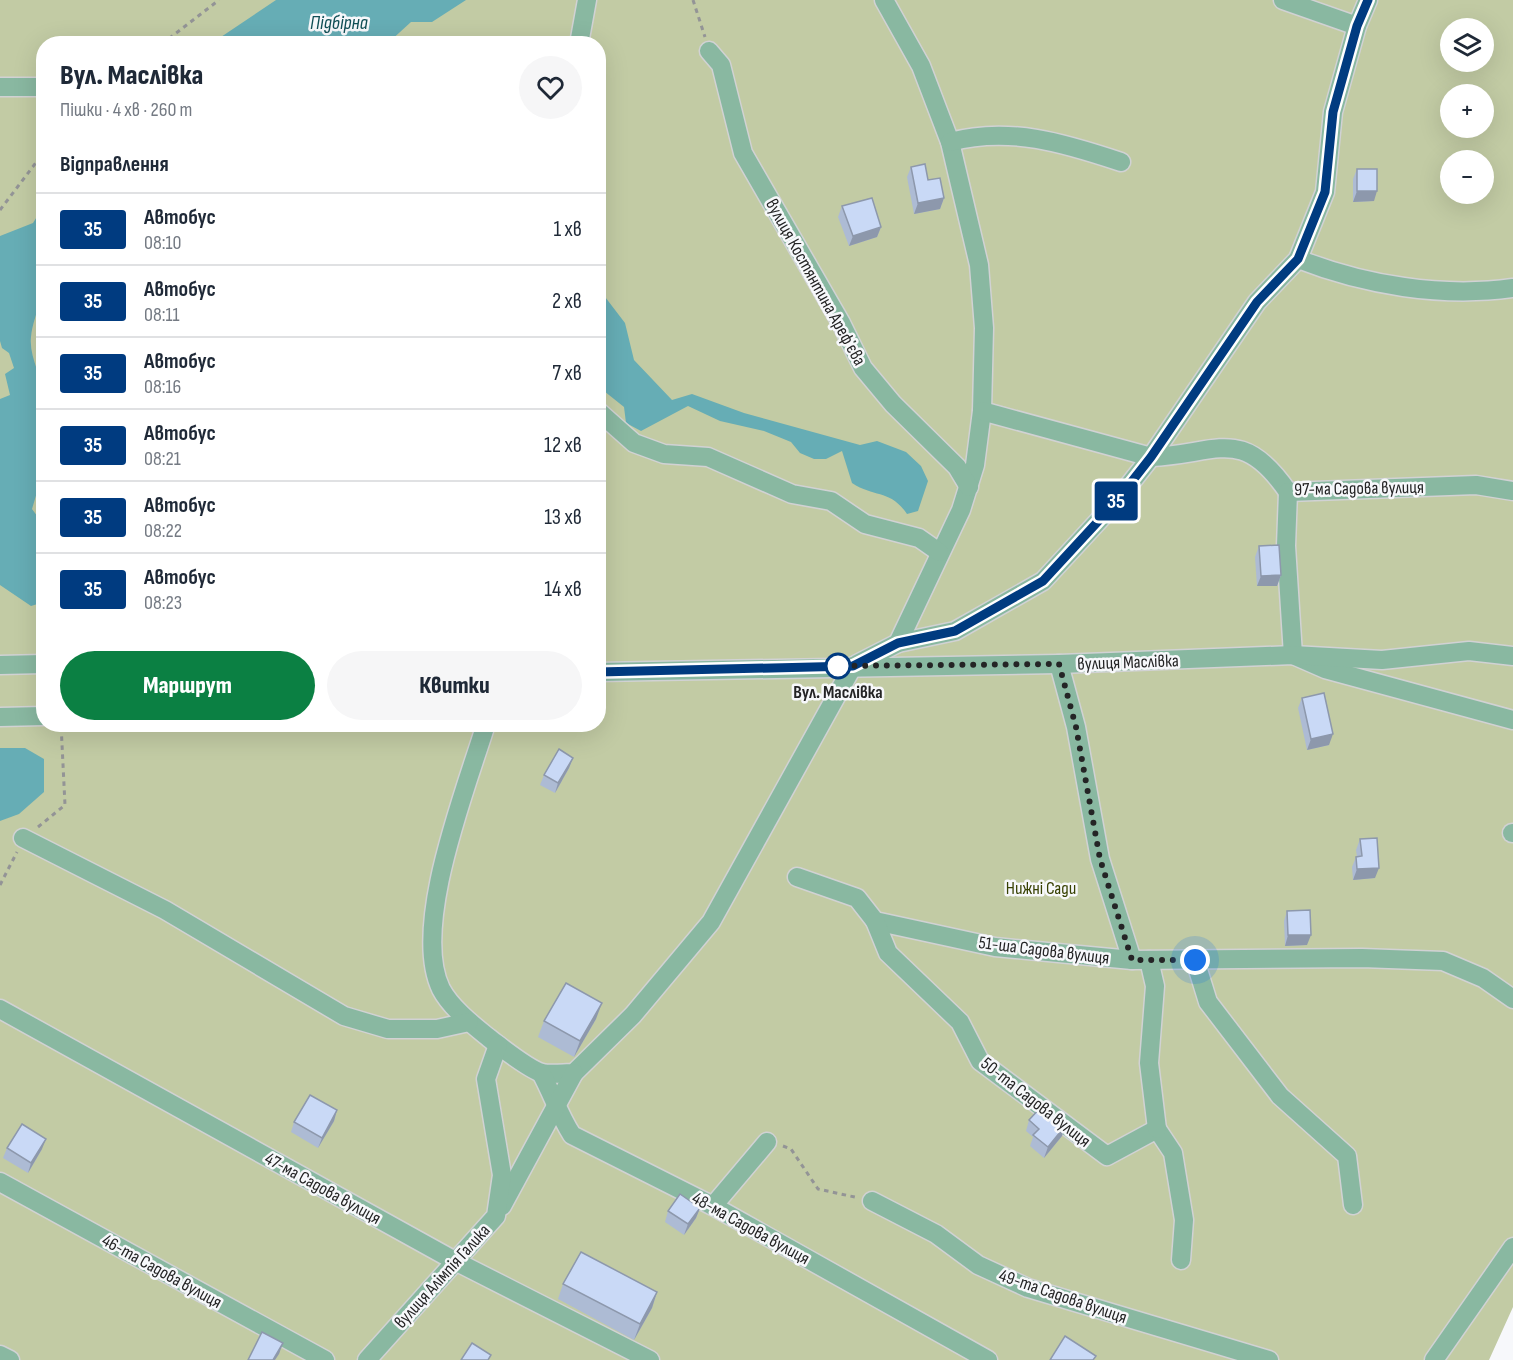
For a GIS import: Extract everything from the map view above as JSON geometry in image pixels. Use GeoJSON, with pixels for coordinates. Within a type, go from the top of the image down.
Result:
{"type":"FeatureCollection","features":[{"type":"Feature","properties":{"kind":"street"},"geometry":{"type":"LineString","coordinates":[[580,36],[587,0]]}},
{"type":"Feature","properties":{"kind":"street"},"geometry":{"type":"LineString","coordinates":[[884,0],[921,66],[950,142],[979,265],[984,328],[982,411],[975,465],[969,487],[961,510],[939,552],[898,643]]}},
{"type":"Feature","properties":{"kind":"street"},"geometry":{"type":"LineString","coordinates":[[1283,0],[1357,26]]}},
{"type":"Feature","properties":{"kind":"street"},"geometry":{"type":"LineString","coordinates":[[496,1215],[558,1106],[573,1073],[633,1015],[711,922],[853,666],[898,643],[955,631],[1043,581],[1115,503],[1151,457],[1257,302],[1298,259],[1325,192],[1333,112],[1357,26],[1368,0]]}},
{"type":"Feature","properties":{"kind":"street","name":"вулиця Костянтина Арефʼєва"},"geometry":{"type":"LineString","coordinates":[[709,51],[721,65],[742,153],[841,323],[863,368],[893,404],[957,467],[969,487]]}},
{"type":"Feature","properties":{"kind":"street"},"geometry":{"type":"LineString","coordinates":[[0,87],[36,87]]}},
{"type":"Feature","properties":{"kind":"street"},"geometry":{"type":"LineString","coordinates":[[950,142],[974,135],[1011,134],[1070,145],[1121,162]]}},
{"type":"Feature","properties":{"kind":"street"},"geometry":{"type":"LineString","coordinates":[[1298,259],[1328,271],[1401,288],[1513,288]]}},
{"type":"Feature","properties":{"kind":"street","name":"97-ма Садова вулиця"},"geometry":{"type":"LineString","coordinates":[[982,411],[1151,457],[1178,456],[1219,447],[1252,453],[1274,471],[1288,492],[1476,485],[1513,491]]}},
{"type":"Feature","properties":{"kind":"street"},"geometry":{"type":"LineString","coordinates":[[606,418],[634,443],[664,454],[708,457],[792,494],[831,501],[865,524],[919,538],[939,552]]}},
{"type":"Feature","properties":{"kind":"street"},"geometry":{"type":"LineString","coordinates":[[1288,492],[1286,546],[1293,655],[1324,669],[1513,720]]}},
{"type":"Feature","properties":{"kind":"street","name":"вулиця Маслівка"},"geometry":{"type":"LineString","coordinates":[[606,672],[1059,664],[1293,655],[1382,660],[1469,651],[1513,656]]}},
{"type":"Feature","properties":{"kind":"street"},"geometry":{"type":"LineString","coordinates":[[1402,658],[1395,674],[1401,685],[1408,691]]}},
{"type":"Feature","properties":{"kind":"street"},"geometry":{"type":"LineString","coordinates":[[0,665],[36,664]]}},
{"type":"Feature","properties":{"kind":"street"},"geometry":{"type":"LineString","coordinates":[[1059,664],[1076,727],[1100,859],[1140,960],[1155,986],[1149,1063],[1157,1129],[1173,1153],[1184,1220],[1181,1260]]}},
{"type":"Feature","properties":{"kind":"street"},"geometry":{"type":"LineString","coordinates":[[0,717],[36,716]]}},
{"type":"Feature","properties":{"kind":"street"},"geometry":{"type":"LineString","coordinates":[[483,732],[450,839],[433,922],[431,955],[442,990],[469,1022],[498,1045],[541,1073],[573,1073]]}},
{"type":"Feature","properties":{"kind":"street"},"geometry":{"type":"LineString","coordinates":[[24,838],[165,910],[344,1016],[388,1029],[437,1029],[469,1022]]}},
{"type":"Feature","properties":{"kind":"street"},"geometry":{"type":"LineString","coordinates":[[797,877],[857,898],[876,921]]}},
{"type":"Feature","properties":{"kind":"street","name":"51-ша Садова вулиця"},"geometry":{"type":"LineString","coordinates":[[876,921],[995,947],[1140,960],[1362,958],[1443,961],[1483,978],[1513,999]]}},
{"type":"Feature","properties":{"kind":"street","name":"50-та Садова вулиця"},"geometry":{"type":"LineString","coordinates":[[876,921],[888,953],[960,1022],[980,1061],[1107,1156],[1157,1129]]}},
{"type":"Feature","properties":{"kind":"street"},"geometry":{"type":"LineString","coordinates":[[1195,960],[1208,1002],[1280,1096],[1347,1156],[1353,1205]]}},
{"type":"Feature","properties":{"kind":"street","name":"47-ма Садова вулиця"},"geometry":{"type":"LineString","coordinates":[[0,1009],[455,1261],[650,1360]]}},
{"type":"Feature","properties":{"kind":"street","name":"вулиця Алімпія Галика"},"geometry":{"type":"LineString","coordinates":[[367,1360],[496,1215],[502,1175],[486,1079],[498,1045]]}},
{"type":"Feature","properties":{"kind":"street","name":"48-ма Садова вулиця"},"geometry":{"type":"LineString","coordinates":[[541,1073],[572,1135],[713,1206],[988,1360]]}},
{"type":"Feature","properties":{"kind":"street"},"geometry":{"type":"LineString","coordinates":[[713,1206],[768,1142]]}},
{"type":"Feature","properties":{"kind":"street","name":"46-та Садова вулиця"},"geometry":{"type":"LineString","coordinates":[[0,1182],[325,1360]]}},
{"type":"Feature","properties":{"kind":"street","name":"49-та Садова вулиця"},"geometry":{"type":"LineString","coordinates":[[872,1201],[936,1234],[978,1265],[1028,1288],[1269,1360]]}},
{"type":"Feature","properties":{"kind":"street"},"geometry":{"type":"LineString","coordinates":[[1434,1360],[1513,1247]]}},
{"type":"Feature","properties":{"kind":"street"},"geometry":{"type":"LineString","coordinates":[[0,1354],[10,1360]]}},
{"type":"Feature","properties":{"kind":"path"},"geometry":{"type":"LineString","coordinates":[[172,36],[219,0]]}},
{"type":"Feature","properties":{"kind":"path"},"geometry":{"type":"LineString","coordinates":[[693,0],[709,51]]}},
{"type":"Feature","properties":{"kind":"path"},"geometry":{"type":"LineString","coordinates":[[0,210],[36,163]]}},
{"type":"Feature","properties":{"kind":"path"},"geometry":{"type":"LineString","coordinates":[[0,885],[24,838],[65,805],[61,732]]}},
{"type":"Feature","properties":{"kind":"path"},"geometry":{"type":"LineString","coordinates":[[768,1142],[791,1149],[818,1189],[872,1201]]}},
{"type":"Feature","properties":{"kind":"green space","name":"Нижні Сади"},"geometry":{"type":"Polygon","coordinates":[[[0,0],[1513,0],[1513,1307],[1489,1360],[0,1360],[0,0]]]}},
{"type":"Feature","properties":{"kind":"water","name":"Підбірна"},"geometry":{"type":"Polygon","coordinates":[[[276,0],[466,0],[432,22],[411,22],[396,36],[222,36],[276,0]]]}},
{"type":"Feature","properties":{"kind":"water"},"geometry":{"type":"Polygon","coordinates":[[[36,218],[36,314],[31,347],[36,367],[36,496],[32,509],[36,514],[36,604],[31,606],[0,585],[0,399],[10,395],[5,374],[14,368],[9,353],[2,348],[0,341],[0,236],[33,223],[36,218]]]}},
{"type":"Feature","properties":{"kind":"water"},"geometry":{"type":"Polygon","coordinates":[[[606,298],[625,323],[634,360],[672,400],[692,394],[744,413],[860,445],[877,441],[906,452],[921,466],[928,481],[918,511],[907,514],[901,506],[888,497],[852,483],[842,451],[826,459],[814,459],[800,453],[791,442],[764,431],[720,421],[688,406],[641,431],[626,423],[624,407],[606,393],[606,298]]]}},
{"type":"Feature","properties":{"kind":"water"},"geometry":{"type":"Polygon","coordinates":[[[0,748],[25,748],[44,759],[44,792],[19,814],[0,821],[0,748]]]}},
{"type":"Feature","properties":{"kind":"building"},"geometry":{"type":"Polygon","coordinates":[[[925,164],[928,180],[940,178],[944,198],[918,203],[911,167],[925,164]]]}},
{"type":"Feature","properties":{"kind":"building"},"geometry":{"type":"Polygon","coordinates":[[[1357,169],[1377,169],[1377,191],[1357,191],[1357,169]]]}},
{"type":"Feature","properties":{"kind":"building"},"geometry":{"type":"Polygon","coordinates":[[[872,198],[881,227],[853,236],[842,206],[872,198]]]}},
{"type":"Feature","properties":{"kind":"building"},"geometry":{"type":"Polygon","coordinates":[[[1279,545],[1281,575],[1261,576],[1259,546],[1279,545]]]}},
{"type":"Feature","properties":{"kind":"building"},"geometry":{"type":"Polygon","coordinates":[[[1324,693],[1333,734],[1311,739],[1302,698],[1324,693]]]}},
{"type":"Feature","properties":{"kind":"building"},"geometry":{"type":"Polygon","coordinates":[[[559,749],[573,758],[558,783],[544,775],[559,749]]]}},
{"type":"Feature","properties":{"kind":"building"},"geometry":{"type":"Polygon","coordinates":[[[1377,838],[1379,868],[1357,869],[1356,857],[1362,856],[1360,839],[1377,838]]]}},
{"type":"Feature","properties":{"kind":"building"},"geometry":{"type":"Polygon","coordinates":[[[1310,910],[1311,935],[1288,935],[1287,911],[1310,910]]]}},
{"type":"Feature","properties":{"kind":"building"},"geometry":{"type":"Polygon","coordinates":[[[566,983],[602,1003],[580,1041],[544,1021],[566,983]]]}},
{"type":"Feature","properties":{"kind":"building"},"geometry":{"type":"Polygon","coordinates":[[[310,1095],[337,1110],[322,1138],[294,1122],[310,1095]]]}},
{"type":"Feature","properties":{"kind":"building"},"geometry":{"type":"Polygon","coordinates":[[[1041,1107],[1065,1126],[1048,1147],[1033,1135],[1039,1129],[1029,1120],[1041,1107]]]}},
{"type":"Feature","properties":{"kind":"building"},"geometry":{"type":"Polygon","coordinates":[[[22,1124],[46,1139],[31,1163],[7,1148],[22,1124]]]}},
{"type":"Feature","properties":{"kind":"building"},"geometry":{"type":"Polygon","coordinates":[[[680,1194],[700,1208],[688,1224],[668,1211],[680,1194]]]}},
{"type":"Feature","properties":{"kind":"building"},"geometry":{"type":"Polygon","coordinates":[[[581,1252],[657,1292],[640,1324],[563,1284],[581,1252]]]}},
{"type":"Feature","properties":{"kind":"building"},"geometry":{"type":"Polygon","coordinates":[[[262,1332],[283,1343],[273,1360],[248,1360],[262,1332]]]}},
{"type":"Feature","properties":{"kind":"building"},"geometry":{"type":"Polygon","coordinates":[[[1065,1336],[1096,1356],[1093,1360],[1050,1360],[1065,1336]]]}},
{"type":"Feature","properties":{"kind":"building"},"geometry":{"type":"Polygon","coordinates":[[[472,1343],[491,1355],[488,1360],[461,1360],[472,1343]]]}},
{"type":"Feature","properties":{"kind":"bus line","name":"35"},"geometry":{"type":"LineString","coordinates":[[606,672],[853,666],[898,643],[955,631],[1043,581],[1115,503],[1151,457],[1257,302],[1298,259],[1325,192],[1333,112],[1357,26],[1368,0]]}},
{"type":"Feature","properties":{"kind":"place","name":"Вул. Маслівка"},"geometry":{"type":"Point","coordinates":[838,666]}},
{"type":"Feature","properties":{"kind":"route"},"geometry":{"type":"LineString","coordinates":[[838,666],[830,666],[1059,664],[1076,727],[1100,859],[1132,960],[1195,960]]}}]}
